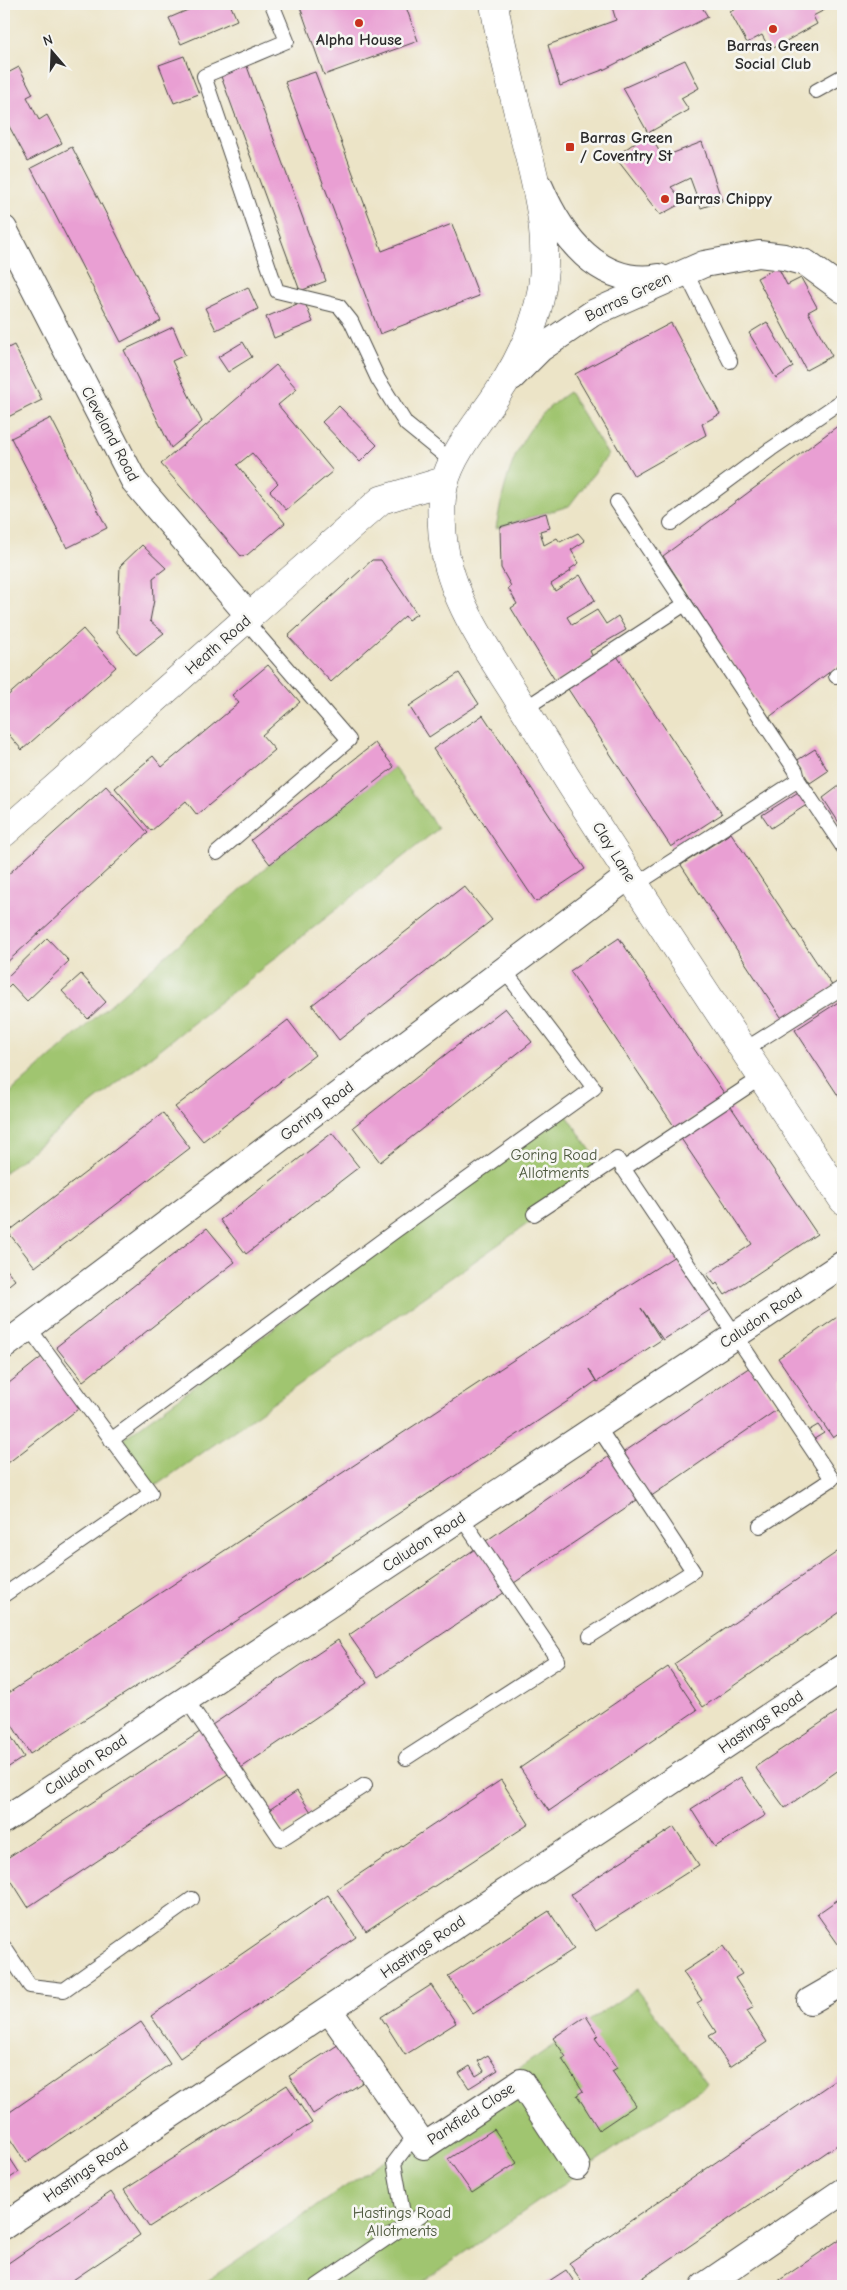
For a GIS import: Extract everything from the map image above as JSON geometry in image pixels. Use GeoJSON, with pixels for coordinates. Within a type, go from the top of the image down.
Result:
{"type":"FeatureCollection","features":[{"type":"Feature","properties":{"kind":"street","name":"Barras Green"},"geometry":{"type":"LineString","coordinates":[[494,4],[500,40],[533,171],[545,237],[542,288],[537,312],[528,337],[500,391]]}},
{"type":"Feature","properties":{"kind":"street","name":"Barras Green"},"geometry":{"type":"LineString","coordinates":[[533,171],[545,200],[559,224],[590,261],[627,278],[651,278],[681,272]]}},
{"type":"Feature","properties":{"kind":"street","name":"Cleveland Road"},"geometry":{"type":"LineString","coordinates":[[4,229],[134,481],[248,619]]}},
{"type":"Feature","properties":{"kind":"street"},"geometry":{"type":"LineString","coordinates":[[681,272],[730,258],[759,254],[784,257],[806,263],[843,290]]}},
{"type":"Feature","properties":{"kind":"street","name":"Barras Green"},"geometry":{"type":"LineString","coordinates":[[449,472],[481,417],[500,391],[540,349],[592,313],[681,272]]}},
{"type":"Feature","properties":{"kind":"street","name":"Heath Road"},"geometry":{"type":"LineString","coordinates":[[4,833],[381,500],[449,472]]}},
{"type":"Feature","properties":{"kind":"street","name":"Clay Lane"},"geometry":{"type":"LineString","coordinates":[[449,472],[442,496],[442,530],[449,572],[488,652],[632,881],[843,1200]]}},
{"type":"Feature","properties":{"kind":"street","name":"Goring Road"},"geometry":{"type":"LineString","coordinates":[[4,1346],[504,970],[632,881]]}},
{"type":"Feature","properties":{"kind":"street","name":"Caludon Road"},"geometry":{"type":"LineString","coordinates":[[4,1820],[843,1264]]}},
{"type":"Feature","properties":{"kind":"street","name":"Hastings Road"},"geometry":{"type":"LineString","coordinates":[[4,2226],[843,1667]]}},
{"type":"Feature","properties":{"kind":"street"},"geometry":{"type":"LineString","coordinates":[[810,2001],[843,1982]]}},
{"type":"Feature","properties":{"kind":"street","name":"Parkfield Close"},"geometry":{"type":"LineString","coordinates":[[329,2010],[424,2146],[521,2082],[578,2167]]}},
{"type":"Feature","properties":{"kind":"street"},"geometry":{"type":"LineString","coordinates":[[704,2286],[843,2191]]}},
{"type":"Feature","properties":{"kind":"lane"},"geometry":{"type":"LineString","coordinates":[[272,4],[287,41],[204,76],[277,291],[339,306],[351,321],[378,379],[406,424],[449,472]]}},
{"type":"Feature","properties":{"kind":"lane"},"geometry":{"type":"LineString","coordinates":[[816,91],[843,76]]}},
{"type":"Feature","properties":{"kind":"lane"},"geometry":{"type":"LineString","coordinates":[[681,272],[730,361]]}},
{"type":"Feature","properties":{"kind":"lane"},"geometry":{"type":"LineString","coordinates":[[671,523],[771,449],[843,400]]}},
{"type":"Feature","properties":{"kind":"lane"},"geometry":{"type":"LineString","coordinates":[[617,502],[796,771],[798,780],[843,847]]}},
{"type":"Feature","properties":{"kind":"lane"},"geometry":{"type":"LineString","coordinates":[[524,709],[685,604]]}},
{"type":"Feature","properties":{"kind":"lane"},"geometry":{"type":"LineString","coordinates":[[217,853],[349,740],[248,619]]}},
{"type":"Feature","properties":{"kind":"lane"},"geometry":{"type":"LineString","coordinates":[[632,881],[798,780]]}},
{"type":"Feature","properties":{"kind":"lane"},"geometry":{"type":"LineString","coordinates":[[111,1440],[396,1230],[594,1088],[504,970]]}},
{"type":"Feature","properties":{"kind":"lane"},"geometry":{"type":"LineString","coordinates":[[744,1050],[843,987]]}},
{"type":"Feature","properties":{"kind":"lane"},"geometry":{"type":"LineString","coordinates":[[623,1169],[762,1077]]}},
{"type":"Feature","properties":{"kind":"lane"},"geometry":{"type":"LineString","coordinates":[[534,1214],[617,1159],[734,1336],[832,1479],[760,1526]]}},
{"type":"Feature","properties":{"kind":"lane"},"geometry":{"type":"LineString","coordinates":[[4,1595],[150,1493],[29,1328]]}},
{"type":"Feature","properties":{"kind":"lane"},"geometry":{"type":"LineString","coordinates":[[590,1636],[693,1571],[598,1427]]}},
{"type":"Feature","properties":{"kind":"lane"},"geometry":{"type":"LineString","coordinates":[[406,1758],[558,1660],[461,1517]]}},
{"type":"Feature","properties":{"kind":"lane"},"geometry":{"type":"LineString","coordinates":[[186,1699],[281,1839],[365,1785]]}},
{"type":"Feature","properties":{"kind":"lane"},"geometry":{"type":"LineString","coordinates":[[4,1947],[30,1986],[64,1990],[192,1899]]}},
{"type":"Feature","properties":{"kind":"lane"},"geometry":{"type":"LineString","coordinates":[[405,2225],[394,2163],[416,2134]]}},
{"type":"Feature","properties":{"kind":"lane"},"geometry":{"type":"LineString","coordinates":[[317,2286],[420,2215]]}},
{"type":"Feature","properties":{"kind":"green space"},"geometry":{"type":"Polygon","coordinates":[[[569,392],[608,455],[569,506],[496,528],[510,469],[518,451],[538,419],[569,392]]]}},
{"type":"Feature","properties":{"kind":"green space"},"geometry":{"type":"Polygon","coordinates":[[[394,767],[438,829],[4,1173],[4,1098],[270,864],[394,767]]]}},
{"type":"Feature","properties":{"kind":"green space","name":"Goring Road Allotments"},"geometry":{"type":"Polygon","coordinates":[[[566,1114],[604,1170],[151,1489],[120,1441],[566,1114]]]}},
{"type":"Feature","properties":{"kind":"green space","name":"Hastings Road Allotments"},"geometry":{"type":"Polygon","coordinates":[[[636,1989],[707,2084],[417,2286],[199,2286],[636,1989]]]}},
{"type":"Feature","properties":{"kind":"building"},"geometry":{"type":"Polygon","coordinates":[[[202,4],[230,4],[237,20],[181,44],[169,18],[202,4]]]}},
{"type":"Feature","properties":{"kind":"building","name":"Alpha House"},"geometry":{"type":"Polygon","coordinates":[[[299,4],[405,4],[418,41],[324,75],[299,4]]]}},
{"type":"Feature","properties":{"kind":"building"},"geometry":{"type":"Polygon","coordinates":[[[611,4],[700,4],[708,17],[605,69],[560,86],[548,45],[616,20],[611,4]]]}},
{"type":"Feature","properties":{"kind":"building","name":"Barras Green Social Club"},"geometry":{"type":"Polygon","coordinates":[[[744,4],[836,4],[813,16],[817,24],[770,50],[762,35],[747,43],[730,12],[744,4]]]}},
{"type":"Feature","properties":{"kind":"building"},"geometry":{"type":"Polygon","coordinates":[[[184,56],[199,94],[174,103],[159,65],[184,56]]]}},
{"type":"Feature","properties":{"kind":"building"},"geometry":{"type":"Polygon","coordinates":[[[685,60],[699,88],[681,98],[689,110],[648,133],[623,88],[685,60]]]}},
{"type":"Feature","properties":{"kind":"building"},"geometry":{"type":"Polygon","coordinates":[[[245,61],[326,281],[300,291],[219,71],[245,61]]]}},
{"type":"Feature","properties":{"kind":"building"},"geometry":{"type":"Polygon","coordinates":[[[19,67],[33,94],[27,97],[39,120],[47,115],[62,143],[28,161],[4,117],[4,75],[19,67]]]}},
{"type":"Feature","properties":{"kind":"building"},"geometry":{"type":"Polygon","coordinates":[[[315,72],[382,251],[452,224],[479,296],[380,334],[285,82],[315,72]]]}},
{"type":"Feature","properties":{"kind":"building"},"geometry":{"type":"Polygon","coordinates":[[[648,133],[663,157],[702,142],[722,201],[701,208],[690,178],[671,187],[684,202],[660,215],[615,157],[648,133]]]}},
{"type":"Feature","properties":{"kind":"building"},"geometry":{"type":"Polygon","coordinates":[[[72,147],[161,321],[121,342],[31,168],[72,147]]]}},
{"type":"Feature","properties":{"kind":"building"},"geometry":{"type":"Polygon","coordinates":[[[778,267],[787,285],[801,278],[817,307],[808,312],[832,356],[806,370],[757,278],[778,267]]]}},
{"type":"Feature","properties":{"kind":"building"},"geometry":{"type":"Polygon","coordinates":[[[248,287],[258,309],[216,330],[205,308],[248,287]]]}},
{"type":"Feature","properties":{"kind":"building"},"geometry":{"type":"Polygon","coordinates":[[[304,301],[313,322],[274,338],[266,317],[304,301]]]}},
{"type":"Feature","properties":{"kind":"building"},"geometry":{"type":"Polygon","coordinates":[[[767,322],[793,367],[776,378],[749,333],[767,322]]]}},
{"type":"Feature","properties":{"kind":"building"},"geometry":{"type":"Polygon","coordinates":[[[671,323],[720,414],[702,424],[706,435],[634,476],[575,374],[671,323]]]}},
{"type":"Feature","properties":{"kind":"building"},"geometry":{"type":"Polygon","coordinates":[[[173,327],[185,355],[172,361],[202,422],[171,448],[124,350],[173,327]]]}},
{"type":"Feature","properties":{"kind":"building"},"geometry":{"type":"Polygon","coordinates":[[[243,342],[252,357],[228,372],[218,357],[243,342]]]}},
{"type":"Feature","properties":{"kind":"building"},"geometry":{"type":"Polygon","coordinates":[[[14,345],[42,400],[4,419],[4,350],[14,345]]]}},
{"type":"Feature","properties":{"kind":"building"},"geometry":{"type":"Polygon","coordinates":[[[276,365],[297,389],[278,405],[333,471],[286,510],[270,491],[278,483],[252,453],[237,465],[285,523],[247,555],[241,556],[161,464],[276,365]]]}},
{"type":"Feature","properties":{"kind":"building"},"geometry":{"type":"Polygon","coordinates":[[[339,406],[377,445],[360,462],[322,422],[339,406]]]}},
{"type":"Feature","properties":{"kind":"building"},"geometry":{"type":"Polygon","coordinates":[[[51,418],[107,528],[67,548],[11,438],[51,418]]]}},
{"type":"Feature","properties":{"kind":"building"},"geometry":{"type":"Polygon","coordinates":[[[843,422],[843,662],[768,718],[663,556],[843,422]]]}},
{"type":"Feature","properties":{"kind":"building"},"geometry":{"type":"Polygon","coordinates":[[[546,513],[550,528],[540,531],[544,545],[557,538],[560,542],[578,533],[585,541],[571,550],[579,563],[570,569],[571,571],[551,584],[555,591],[580,575],[595,600],[567,617],[572,625],[597,610],[606,624],[618,616],[626,630],[590,651],[594,659],[556,682],[511,608],[517,604],[508,588],[511,586],[501,568],[500,527],[546,513]]]}},
{"type":"Feature","properties":{"kind":"building"},"geometry":{"type":"Polygon","coordinates":[[[142,545],[166,568],[153,578],[154,600],[150,621],[164,633],[136,655],[117,632],[120,566],[142,545]]]}},
{"type":"Feature","properties":{"kind":"building"},"geometry":{"type":"Polygon","coordinates":[[[372,560],[381,560],[417,614],[408,620],[405,616],[331,682],[288,636],[372,560]]]}},
{"type":"Feature","properties":{"kind":"building"},"geometry":{"type":"Polygon","coordinates":[[[83,629],[116,667],[22,750],[4,729],[4,699],[83,629]]]}},
{"type":"Feature","properties":{"kind":"building"},"geometry":{"type":"Polygon","coordinates":[[[617,656],[722,814],[671,847],[568,689],[617,656]]]}},
{"type":"Feature","properties":{"kind":"building"},"geometry":{"type":"Polygon","coordinates":[[[268,665],[300,702],[262,735],[275,750],[197,815],[186,801],[151,831],[115,788],[153,756],[162,767],[239,703],[232,695],[268,665]]]}},
{"type":"Feature","properties":{"kind":"building"},"geometry":{"type":"Polygon","coordinates":[[[459,673],[479,704],[429,737],[409,706],[459,673]]]}},
{"type":"Feature","properties":{"kind":"building"},"geometry":{"type":"Polygon","coordinates":[[[483,715],[585,869],[536,902],[433,749],[483,715]]]}},
{"type":"Feature","properties":{"kind":"building"},"geometry":{"type":"Polygon","coordinates":[[[375,743],[394,767],[270,864],[251,840],[375,743]]]}},
{"type":"Feature","properties":{"kind":"building"},"geometry":{"type":"Polygon","coordinates":[[[815,749],[828,771],[810,783],[796,761],[815,749]]]}},
{"type":"Feature","properties":{"kind":"building"},"geometry":{"type":"Polygon","coordinates":[[[843,783],[843,829],[823,798],[843,783]]]}},
{"type":"Feature","properties":{"kind":"building"},"geometry":{"type":"Polygon","coordinates":[[[106,786],[148,833],[4,965],[4,878],[106,786]]]}},
{"type":"Feature","properties":{"kind":"building"},"geometry":{"type":"Polygon","coordinates":[[[800,791],[808,804],[771,828],[762,815],[800,791]]]}},
{"type":"Feature","properties":{"kind":"building"},"geometry":{"type":"Polygon","coordinates":[[[731,833],[833,987],[783,1020],[681,865],[731,833]]]}},
{"type":"Feature","properties":{"kind":"building"},"geometry":{"type":"Polygon","coordinates":[[[464,886],[492,920],[339,1040],[312,1005],[464,886]]]}},
{"type":"Feature","properties":{"kind":"building"},"geometry":{"type":"Polygon","coordinates":[[[47,938],[69,961],[27,1001],[11,984],[4,991],[4,980],[47,938]]]}},
{"type":"Feature","properties":{"kind":"building"},"geometry":{"type":"Polygon","coordinates":[[[619,938],[726,1096],[676,1129],[570,971],[619,938]]]}},
{"type":"Feature","properties":{"kind":"building"},"geometry":{"type":"Polygon","coordinates":[[[81,974],[106,1002],[88,1019],[62,991],[81,974]]]}},
{"type":"Feature","properties":{"kind":"building"},"geometry":{"type":"Polygon","coordinates":[[[843,999],[843,1103],[795,1030],[843,999]]]}},
{"type":"Feature","properties":{"kind":"building"},"geometry":{"type":"Polygon","coordinates":[[[505,1008],[532,1042],[380,1162],[353,1127],[505,1008]]]}},
{"type":"Feature","properties":{"kind":"building"},"geometry":{"type":"Polygon","coordinates":[[[288,1020],[315,1055],[203,1141],[175,1107],[288,1020]]]}},
{"type":"Feature","properties":{"kind":"building"},"geometry":{"type":"Polygon","coordinates":[[[729,1104],[817,1234],[725,1295],[717,1283],[715,1285],[707,1274],[752,1244],[680,1137],[729,1104]]]}},
{"type":"Feature","properties":{"kind":"building"},"geometry":{"type":"Polygon","coordinates":[[[163,1113],[190,1148],[35,1267],[8,1232],[163,1113]]]}},
{"type":"Feature","properties":{"kind":"building"},"geometry":{"type":"Polygon","coordinates":[[[332,1133],[359,1167],[246,1254],[220,1220],[332,1133]]]}},
{"type":"Feature","properties":{"kind":"building"},"geometry":{"type":"Polygon","coordinates":[[[207,1228],[235,1262],[83,1381],[56,1347],[207,1228]]]}},
{"type":"Feature","properties":{"kind":"building"},"geometry":{"type":"Polygon","coordinates":[[[675,1256],[710,1310],[663,1340],[641,1308],[661,1340],[597,1382],[589,1369],[596,1381],[574,1397],[170,1665],[30,1754],[4,1712],[4,1696],[562,1328],[675,1256]]]}},
{"type":"Feature","properties":{"kind":"building"},"geometry":{"type":"Polygon","coordinates":[[[4,1266],[15,1280],[4,1289],[4,1266]]]}},
{"type":"Feature","properties":{"kind":"building"},"geometry":{"type":"Polygon","coordinates":[[[843,1313],[843,1431],[833,1438],[778,1358],[843,1313]]]}},
{"type":"Feature","properties":{"kind":"building"},"geometry":{"type":"Polygon","coordinates":[[[43,1356],[82,1406],[4,1466],[4,1387],[43,1356]]]}},
{"type":"Feature","properties":{"kind":"building"},"geometry":{"type":"Polygon","coordinates":[[[750,1367],[778,1409],[650,1497],[621,1454],[750,1367]]]}},
{"type":"Feature","properties":{"kind":"building"},"geometry":{"type":"Polygon","coordinates":[[[818,1425],[824,1433],[811,1441],[806,1432],[818,1425]]]}},
{"type":"Feature","properties":{"kind":"building"},"geometry":{"type":"Polygon","coordinates":[[[611,1455],[640,1498],[511,1585],[483,1543],[611,1455]]]}},
{"type":"Feature","properties":{"kind":"building"},"geometry":{"type":"Polygon","coordinates":[[[478,1547],[508,1590],[378,1677],[349,1635],[478,1547]]]}},
{"type":"Feature","properties":{"kind":"building"},"geometry":{"type":"Polygon","coordinates":[[[843,1548],[843,1610],[703,1707],[674,1664],[843,1548]]]}},
{"type":"Feature","properties":{"kind":"building"},"geometry":{"type":"Polygon","coordinates":[[[338,1640],[367,1683],[238,1770],[209,1727],[338,1640]]]}},
{"type":"Feature","properties":{"kind":"building"},"geometry":{"type":"Polygon","coordinates":[[[668,1667],[697,1710],[549,1811],[520,1768],[668,1667]]]}},
{"type":"Feature","properties":{"kind":"building"},"geometry":{"type":"Polygon","coordinates":[[[843,1708],[843,1767],[785,1808],[755,1767],[843,1708]]]}},
{"type":"Feature","properties":{"kind":"building"},"geometry":{"type":"Polygon","coordinates":[[[4,1725],[24,1757],[4,1770],[4,1725]]]}},
{"type":"Feature","properties":{"kind":"building"},"geometry":{"type":"Polygon","coordinates":[[[203,1730],[231,1772],[28,1907],[4,1869],[4,1860],[203,1730]]]}},
{"type":"Feature","properties":{"kind":"building"},"geometry":{"type":"Polygon","coordinates":[[[741,1777],[766,1815],[715,1847],[691,1809],[741,1777]]]}},
{"type":"Feature","properties":{"kind":"building"},"geometry":{"type":"Polygon","coordinates":[[[501,1780],[529,1824],[366,1931],[337,1889],[501,1780]]]}},
{"type":"Feature","properties":{"kind":"building"},"geometry":{"type":"Polygon","coordinates":[[[297,1791],[311,1812],[283,1831],[269,1810],[297,1791]]]}},
{"type":"Feature","properties":{"kind":"building"},"geometry":{"type":"Polygon","coordinates":[[[674,1827],[699,1865],[595,1931],[571,1894],[674,1827]]]}},
{"type":"Feature","properties":{"kind":"building"},"geometry":{"type":"Polygon","coordinates":[[[328,1895],[356,1937],[180,2058],[151,2016],[328,1895]]]}},
{"type":"Feature","properties":{"kind":"building"},"geometry":{"type":"Polygon","coordinates":[[[843,1896],[843,1951],[817,1914],[843,1896]]]}},
{"type":"Feature","properties":{"kind":"building"},"geometry":{"type":"Polygon","coordinates":[[[549,1911],[574,1949],[473,2014],[448,1976],[549,1911]]]}},
{"type":"Feature","properties":{"kind":"building"},"geometry":{"type":"Polygon","coordinates":[[[723,1946],[742,1974],[735,1978],[754,2007],[747,2011],[767,2042],[730,2067],[709,2036],[716,2032],[697,2003],[702,2000],[683,1972],[723,1946]]]}},
{"type":"Feature","properties":{"kind":"building"},"geometry":{"type":"Polygon","coordinates":[[[431,1985],[456,2023],[405,2055],[381,2017],[431,1985]]]}},
{"type":"Feature","properties":{"kind":"building"},"geometry":{"type":"Polygon","coordinates":[[[586,2016],[598,2035],[595,2038],[617,2068],[612,2071],[636,2105],[599,2130],[577,2095],[583,2091],[562,2059],[566,2057],[553,2038],[586,2016]]]}},
{"type":"Feature","properties":{"kind":"building"},"geometry":{"type":"Polygon","coordinates":[[[141,2022],[170,2064],[26,2163],[4,2130],[4,2116],[141,2022]]]}},
{"type":"Feature","properties":{"kind":"building"},"geometry":{"type":"Polygon","coordinates":[[[344,2041],[368,2079],[313,2114],[289,2076],[344,2041]]]}},
{"type":"Feature","properties":{"kind":"building"},"geometry":{"type":"Polygon","coordinates":[[[488,2055],[498,2070],[469,2088],[459,2073],[470,2066],[476,2076],[484,2071],[478,2061],[488,2055]]]}},
{"type":"Feature","properties":{"kind":"building"},"geometry":{"type":"Polygon","coordinates":[[[843,2075],[843,2141],[631,2286],[585,2286],[569,2263],[843,2075]]]}},
{"type":"Feature","properties":{"kind":"building"},"geometry":{"type":"Polygon","coordinates":[[[287,2085],[312,2123],[149,2227],[124,2190],[287,2085]]]}},
{"type":"Feature","properties":{"kind":"building"},"geometry":{"type":"Polygon","coordinates":[[[494,2129],[517,2163],[472,2193],[448,2159],[494,2129]]]}},
{"type":"Feature","properties":{"kind":"building"},"geometry":{"type":"Polygon","coordinates":[[[4,2149],[19,2172],[4,2182],[4,2149]]]}},
{"type":"Feature","properties":{"kind":"building"},"geometry":{"type":"Polygon","coordinates":[[[111,2192],[140,2235],[64,2286],[4,2286],[4,2266],[111,2192]]]}},
{"type":"Feature","properties":{"kind":"building"},"geometry":{"type":"Polygon","coordinates":[[[843,2237],[843,2286],[771,2286],[790,2273],[843,2237]]]}},
{"type":"Feature","properties":{"kind":"building"},"geometry":{"type":"Polygon","coordinates":[[[566,2270],[577,2286],[541,2286],[546,2283],[566,2270]]]}},
{"type":"Feature","properties":{"kind":"place","name":"Alpha House"},"geometry":{"type":"Point","coordinates":[359,23]}},
{"type":"Feature","properties":{"kind":"place","name":"Barras Green Social Club"},"geometry":{"type":"Point","coordinates":[773,29]}},
{"type":"Feature","properties":{"kind":"place","name":"Barras Green / Coventry St"},"geometry":{"type":"Point","coordinates":[570,147]}},
{"type":"Feature","properties":{"kind":"place","name":"Barras Chippy"},"geometry":{"type":"Point","coordinates":[665,199]}}]}
